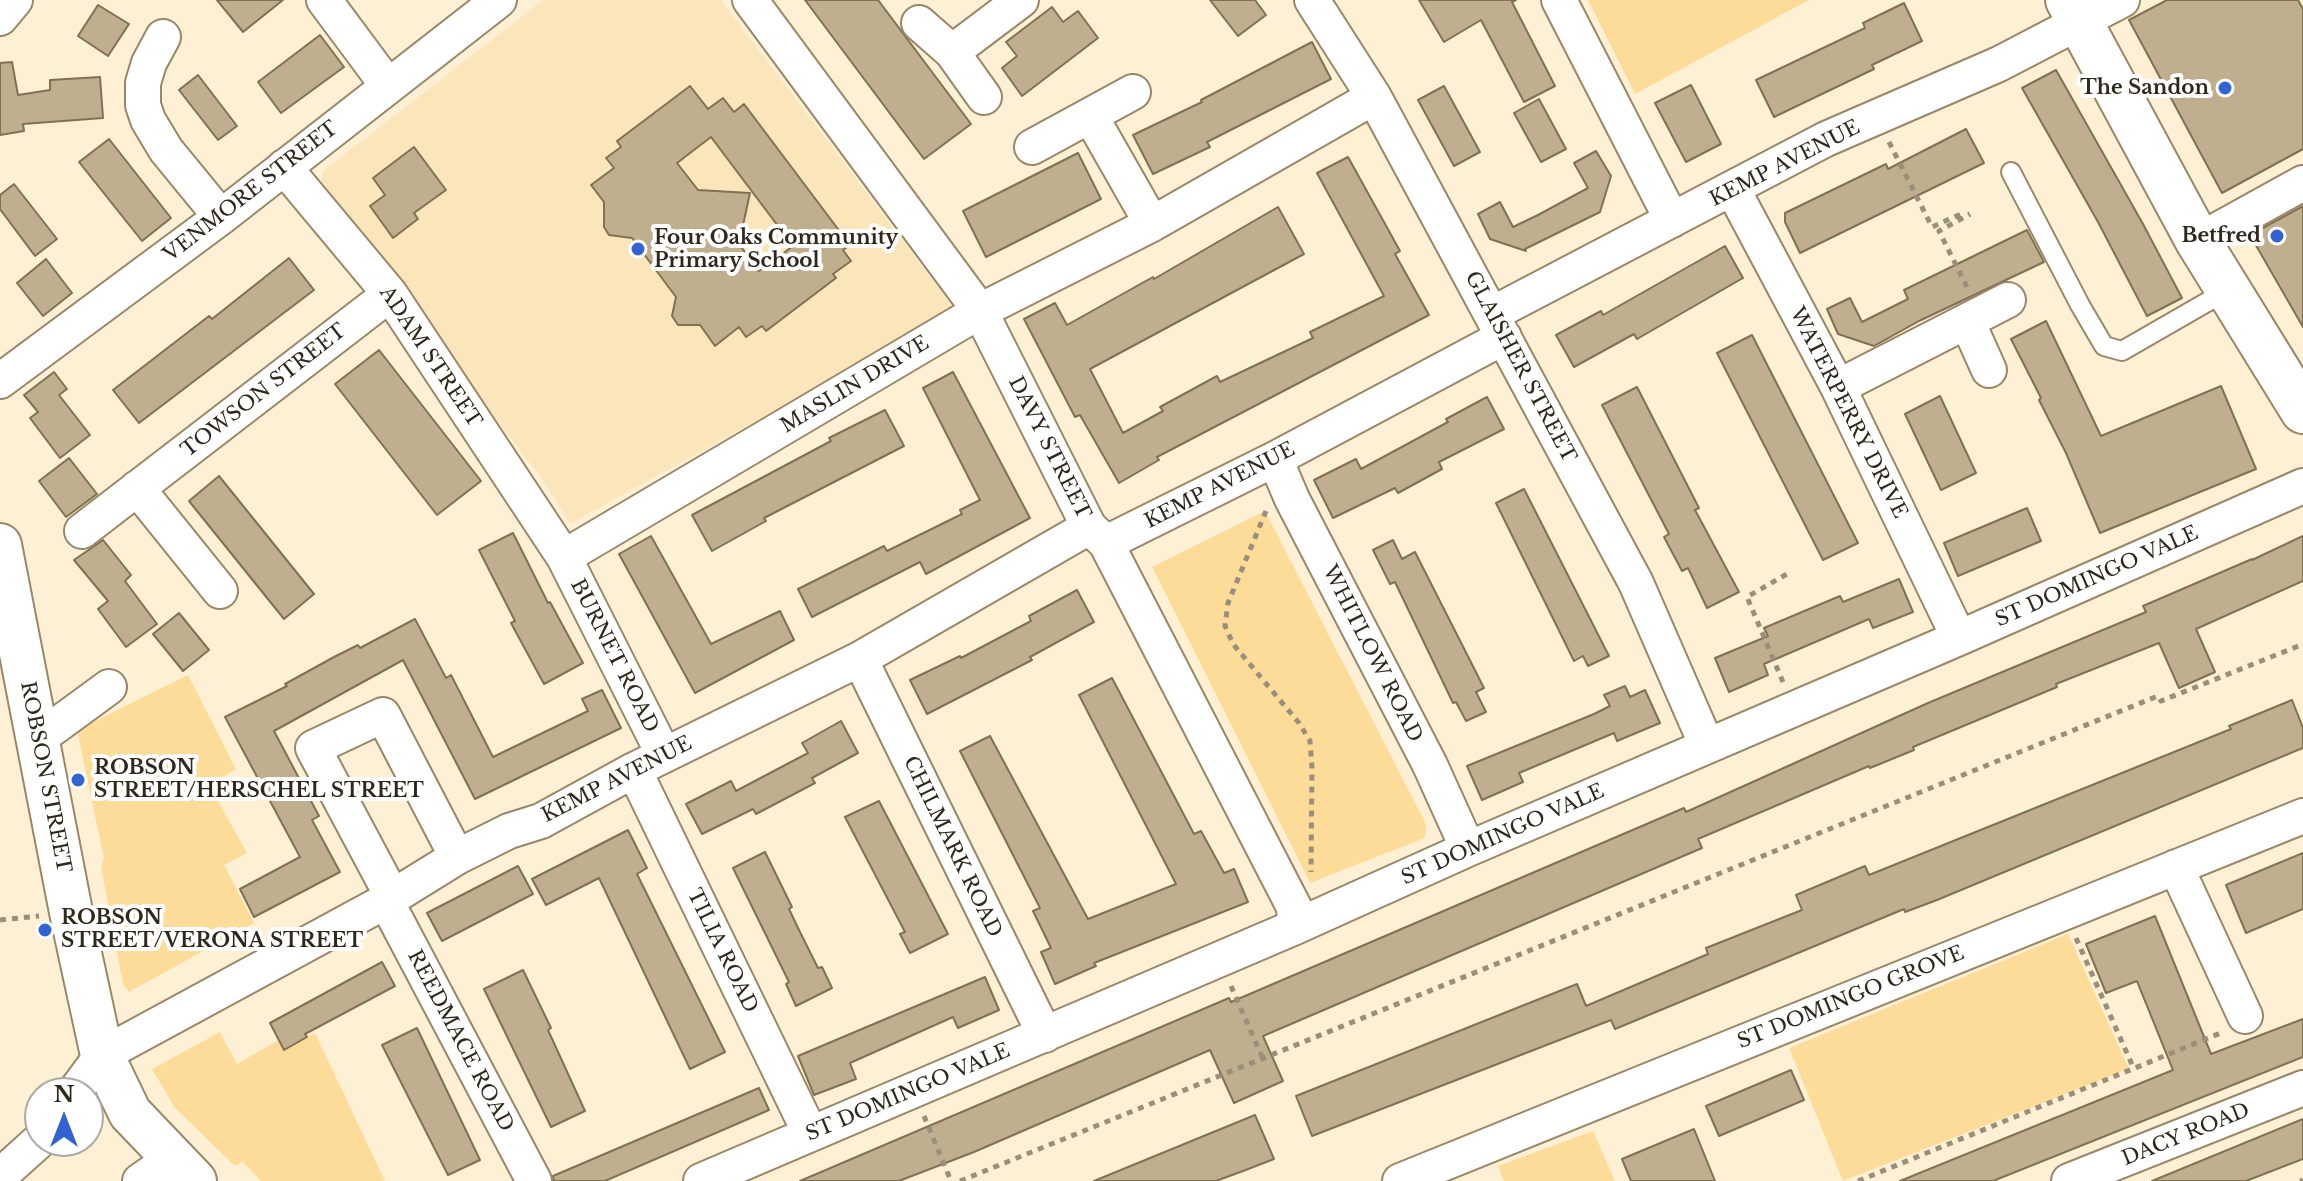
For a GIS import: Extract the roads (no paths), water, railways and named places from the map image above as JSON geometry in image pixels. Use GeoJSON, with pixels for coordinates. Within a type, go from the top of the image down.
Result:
{"type":"FeatureCollection","features":[{"type":"Feature","properties":{"kind":"highway"},"geometry":{"type":"LineString","coordinates":[[2075,11],[2198,241],[2303,411]]}},
{"type":"Feature","properties":{"kind":"street"},"geometry":{"type":"LineString","coordinates":[[0,18],[15,0]]}},
{"type":"Feature","properties":{"kind":"street"},"geometry":{"type":"LineString","coordinates":[[324,0],[388,86]]}},
{"type":"Feature","properties":{"kind":"street","name":"VENMORE STREET"},"geometry":{"type":"LineString","coordinates":[[0,381],[221,217],[499,0]]}},
{"type":"Feature","properties":{"kind":"street","name":"DAVY STREET"},"geometry":{"type":"LineString","coordinates":[[750,0],[980,311],[1294,907],[1295,927]]}},
{"type":"Feature","properties":{"kind":"street"},"geometry":{"type":"LineString","coordinates":[[952,52],[1021,0]]}},
{"type":"Feature","properties":{"kind":"street"},"geometry":{"type":"LineString","coordinates":[[1559,0],[1672,220]]}},
{"type":"Feature","properties":{"kind":"street","name":"KEMP AVENUE"},"geometry":{"type":"LineString","coordinates":[[102,1055],[389,898],[457,857],[509,831],[541,821],[649,762],[860,659],[1098,535],[1275,459],[1672,220],[1826,139],[1999,64],[2075,11],[2122,0]]}},
{"type":"Feature","properties":{"kind":"street","name":"GLAISHER STREET"},"geometry":{"type":"LineString","coordinates":[[1316,2],[1374,97],[1636,583],[1707,746]]}},
{"type":"Feature","properties":{"kind":"street"},"geometry":{"type":"LineString","coordinates":[[919,23],[952,52],[984,97]]}},
{"type":"Feature","properties":{"kind":"street"},"geometry":{"type":"LineString","coordinates":[[163,37],[149,63],[143,83],[143,105],[166,150],[221,217]]}},
{"type":"Feature","properties":{"kind":"street"},"geometry":{"type":"LineString","coordinates":[[1032,147],[1133,92]]}},
{"type":"Feature","properties":{"kind":"street","name":"MASLIN DRIVE"},"geometry":{"type":"LineString","coordinates":[[564,557],[980,311],[1152,224],[1374,97]]}},
{"type":"Feature","properties":{"kind":"street"},"geometry":{"type":"LineString","coordinates":[[1091,117],[1152,224]]}},
{"type":"Feature","properties":{"kind":"street","name":"ADAM STREET"},"geometry":{"type":"LineString","coordinates":[[284,167],[390,294],[564,557]]}},
{"type":"Feature","properties":{"kind":"street"},"geometry":{"type":"LineString","coordinates":[[2198,241],[2303,183]]}},
{"type":"Feature","properties":{"kind":"street","name":"WATERPERRY DRIVE"},"geometry":{"type":"LineString","coordinates":[[1733,190],[1838,387],[1959,638]]}},
{"type":"Feature","properties":{"kind":"street","name":"TOWSON STREET"},"geometry":{"type":"LineString","coordinates":[[82,531],[390,294]]}},
{"type":"Feature","properties":{"kind":"street"},"geometry":{"type":"LineString","coordinates":[[1838,387],[1985,311],[1989,370]]}},
{"type":"Feature","properties":{"kind":"street","name":"WHITLOW ROAD"},"geometry":{"type":"LineString","coordinates":[[1275,459],[1292,499],[1430,765],[1468,849]]}},
{"type":"Feature","properties":{"kind":"street","name":"ST DOMINGO VALE"},"geometry":{"type":"LineString","coordinates":[[701,1181],[1295,927],[2303,486]]}},
{"type":"Feature","properties":{"kind":"street"},"geometry":{"type":"LineString","coordinates":[[137,488],[220,591]]}},
{"type":"Feature","properties":{"kind":"street","name":"ROBSON STREET"},"geometry":{"type":"LineString","coordinates":[[0,545],[7,617],[38,739],[102,1055],[130,1113],[169,1173]]}},
{"type":"Feature","properties":{"kind":"street","name":"BURNET ROAD"},"geometry":{"type":"LineString","coordinates":[[564,557],[649,762]]}},
{"type":"Feature","properties":{"kind":"street","name":"CHILMARK ROAD"},"geometry":{"type":"LineString","coordinates":[[860,659],[1045,1035]]}},
{"type":"Feature","properties":{"kind":"street"},"geometry":{"type":"LineString","coordinates":[[38,739],[109,687]]}},
{"type":"Feature","properties":{"kind":"street","name":"REEDMACE ROAD"},"geometry":{"type":"LineString","coordinates":[[457,857],[383,715],[313,748],[534,1181]]}},
{"type":"Feature","properties":{"kind":"street","name":"TILIA ROAD"},"geometry":{"type":"LineString","coordinates":[[649,762],[810,1133]]}},
{"type":"Feature","properties":{"kind":"street","name":"ST DOMINGO GROVE"},"geometry":{"type":"LineString","coordinates":[[1400,1181],[2303,816]]}},
{"type":"Feature","properties":{"kind":"street"},"geometry":{"type":"LineString","coordinates":[[2176,867],[2239,1022]]}},
{"type":"Feature","properties":{"kind":"street"},"geometry":{"type":"LineString","coordinates":[[86,1077],[102,1055]]}},
{"type":"Feature","properties":{"kind":"street","name":"DACY ROAD"},"geometry":{"type":"LineString","coordinates":[[2069,1181],[2303,1088]]}},
{"type":"Feature","properties":{"kind":"street"},"geometry":{"type":"LineString","coordinates":[[0,1176],[24,1154]]}},
{"type":"Feature","properties":{"kind":"lane"},"geometry":{"type":"LineString","coordinates":[[2011,172],[2104,346],[2122,351],[2228,290]]}},
{"type":"Feature","properties":{"kind":"place","name":"The Sandon"},"geometry":{"type":"Point","coordinates":[2225,88]}},
{"type":"Feature","properties":{"kind":"place","name":"Betfred"},"geometry":{"type":"Point","coordinates":[2277,236]}},
{"type":"Feature","properties":{"kind":"place","name":"Four Oaks Community Primary School"},"geometry":{"type":"Point","coordinates":[638,249]}},
{"type":"Feature","properties":{"kind":"place","name":"ROBSON STREET/HERSCHEL STREET"},"geometry":{"type":"Point","coordinates":[78,780]}},
{"type":"Feature","properties":{"kind":"place","name":"ROBSON STREET/VERONA STREET"},"geometry":{"type":"Point","coordinates":[45,930]}}]}
